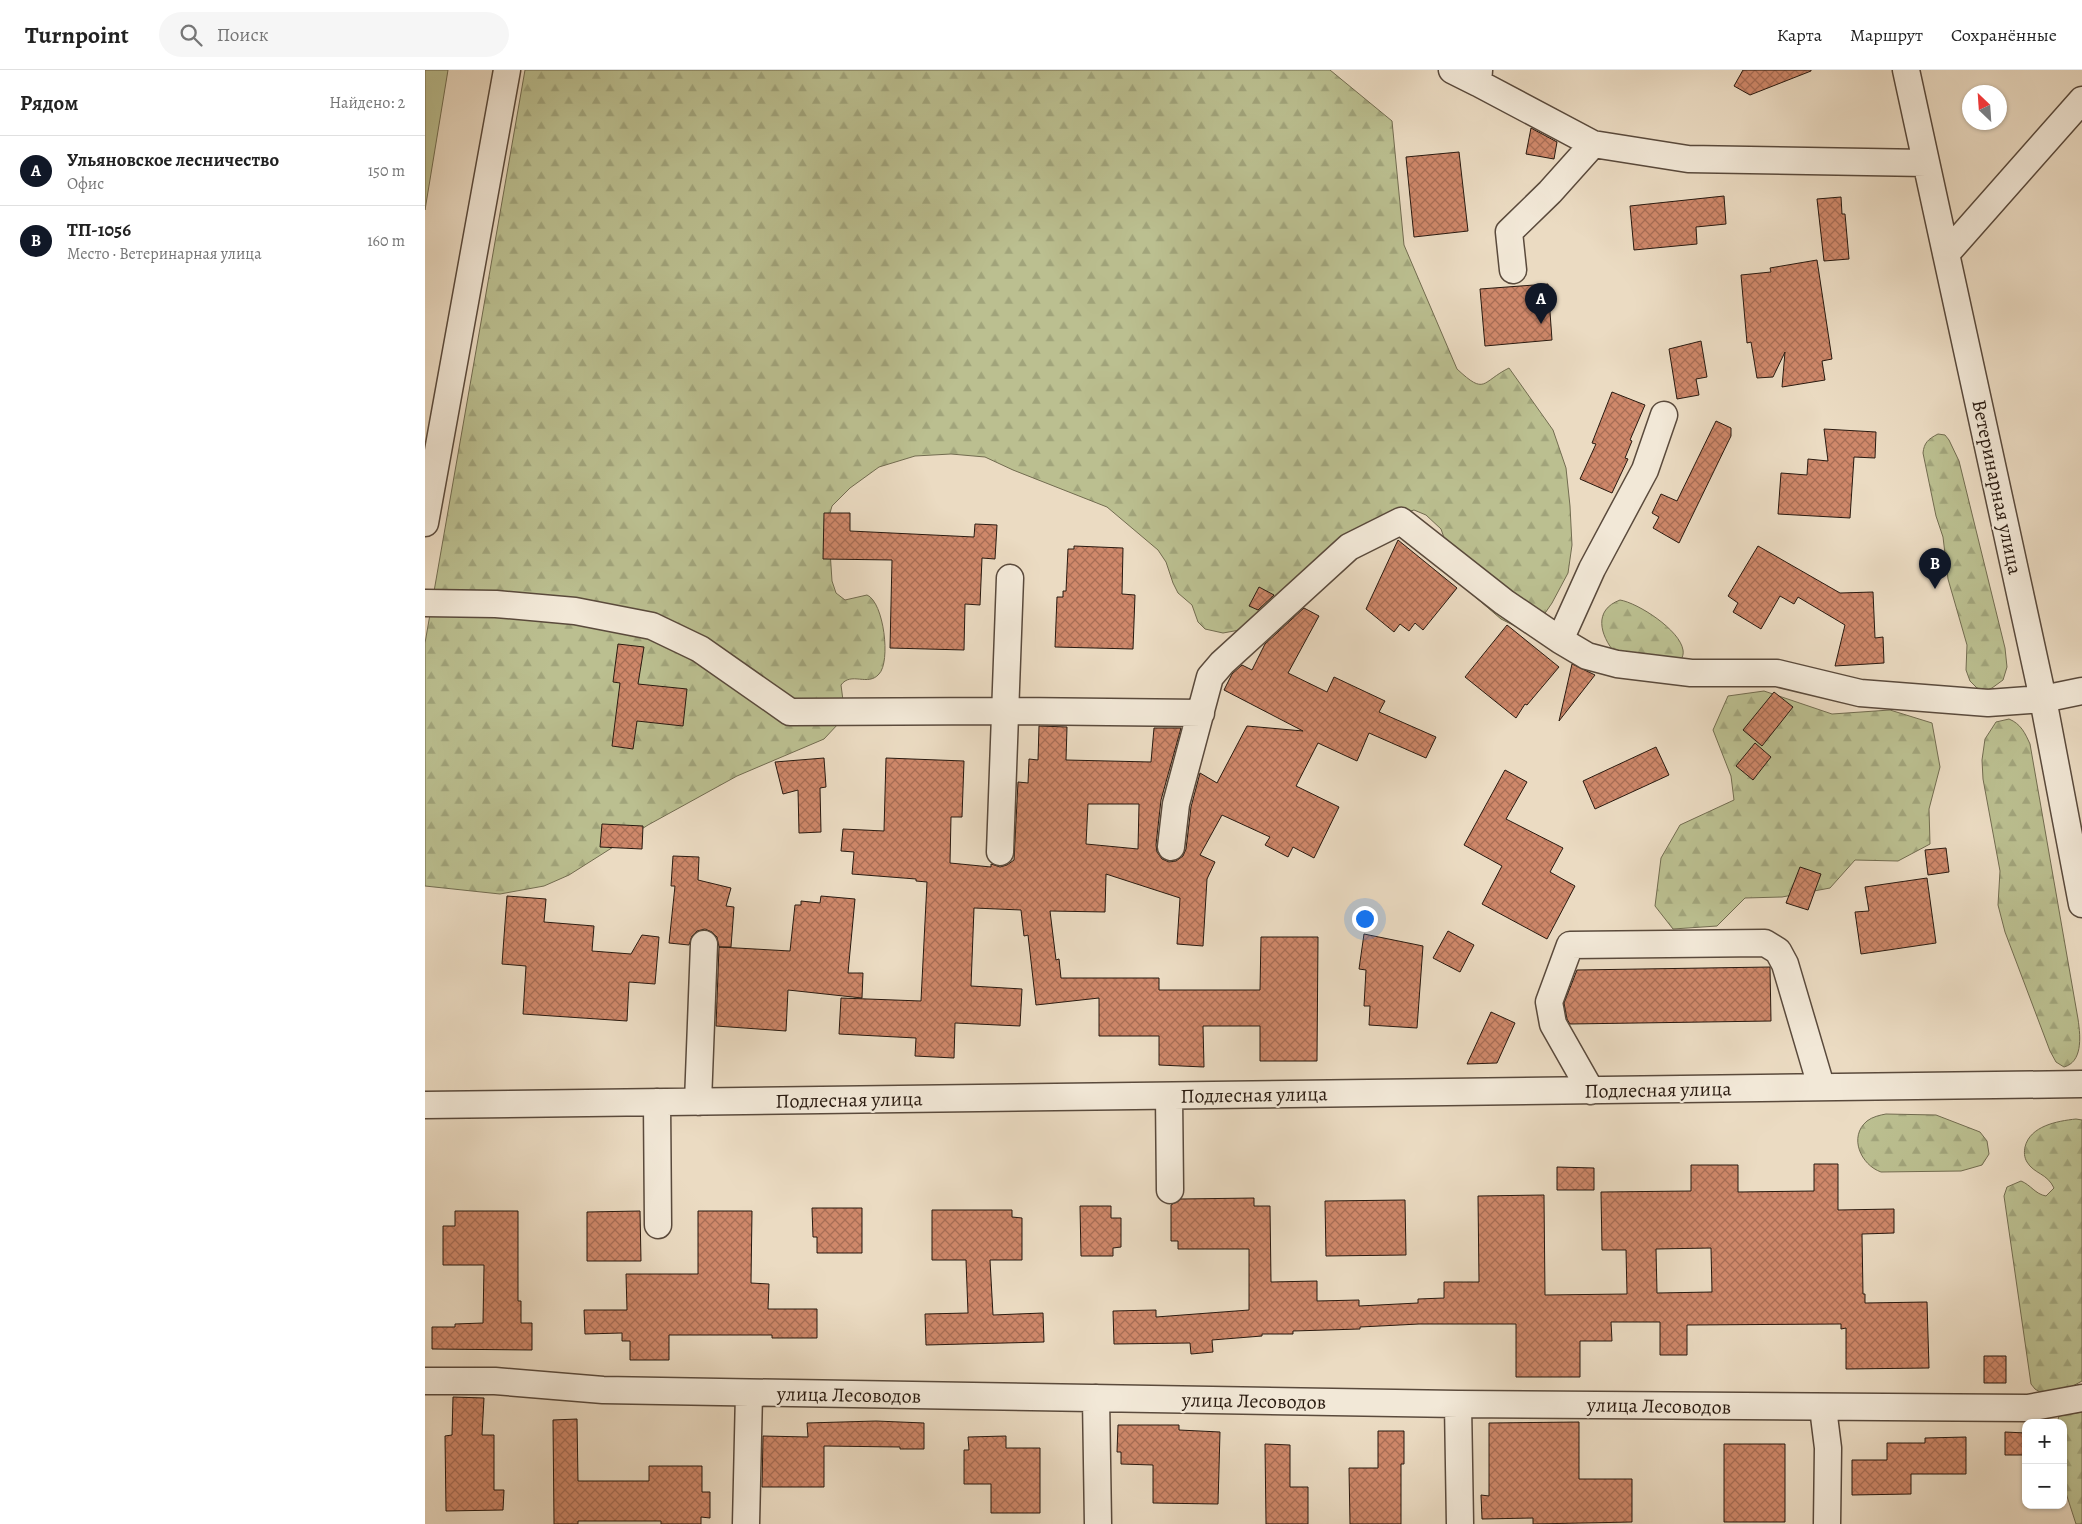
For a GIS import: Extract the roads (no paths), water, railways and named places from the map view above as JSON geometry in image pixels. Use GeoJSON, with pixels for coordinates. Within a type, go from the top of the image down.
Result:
{"type":"FeatureCollection","features":[{"type":"Feature","properties":{"kind":"street"},"geometry":{"type":"LineString","coordinates":[[425,523],[507,70]]}},
{"type":"Feature","properties":{"kind":"street"},"geometry":{"type":"LineString","coordinates":[[1453,70],[1479,77],[1593,144],[1688,159],[1926,163]]}},
{"type":"Feature","properties":{"kind":"street","name":"Ветеринарная улица"},"geometry":{"type":"LineString","coordinates":[[1906,70],[2043,699],[2082,904]]}},
{"type":"Feature","properties":{"kind":"street"},"geometry":{"type":"LineString","coordinates":[[1946,254],[2082,100]]}},
{"type":"Feature","properties":{"kind":"street"},"geometry":{"type":"LineString","coordinates":[[1513,270],[1509,232],[1550,192],[1593,144]]}},
{"type":"Feature","properties":{"kind":"street"},"geometry":{"type":"LineString","coordinates":[[1560,640],[1592,569],[1645,470],[1664,415]]}},
{"type":"Feature","properties":{"kind":"street"},"geometry":{"type":"LineString","coordinates":[[1171,848],[1176,804],[1210,677],[1349,546],[1401,521],[1504,602],[1560,640],[1587,656],[1617,664],[1691,673],[1777,673],[1870,693],[1988,703],[2043,699],[2082,691]]}},
{"type":"Feature","properties":{"kind":"street"},"geometry":{"type":"LineString","coordinates":[[1000,852],[1010,578]]}},
{"type":"Feature","properties":{"kind":"street"},"geometry":{"type":"LineString","coordinates":[[425,603],[496,604],[575,611],[652,626],[700,649],[790,712],[1201,712]]}},
{"type":"Feature","properties":{"kind":"street"},"geometry":{"type":"LineString","coordinates":[[1591,1091],[1553,1024],[1549,1002],[1570,945],[1765,943],[1778,952],[1785,964],[1821,1086]]}},
{"type":"Feature","properties":{"kind":"street"},"geometry":{"type":"LineString","coordinates":[[699,1102],[704,944]]}},
{"type":"Feature","properties":{"kind":"street","name":"Подлесная улица"},"geometry":{"type":"LineString","coordinates":[[425,1105],[2082,1084]]}},
{"type":"Feature","properties":{"kind":"street"},"geometry":{"type":"LineString","coordinates":[[1169,1096],[1170,1190]]}},
{"type":"Feature","properties":{"kind":"street"},"geometry":{"type":"LineString","coordinates":[[657,1102],[658,1225]]}},
{"type":"Feature","properties":{"kind":"street","name":"улица Лесоводов"},"geometry":{"type":"LineString","coordinates":[[425,1381],[495,1381],[603,1390],[749,1393],[1823,1408],[2028,1408],[2082,1398]]}},
{"type":"Feature","properties":{"kind":"street"},"geometry":{"type":"LineString","coordinates":[[746,1524],[749,1393]]}},
{"type":"Feature","properties":{"kind":"street"},"geometry":{"type":"LineString","coordinates":[[1096,1398],[1098,1524]]}},
{"type":"Feature","properties":{"kind":"street"},"geometry":{"type":"LineString","coordinates":[[1457,1404],[1460,1524]]}},
{"type":"Feature","properties":{"kind":"street"},"geometry":{"type":"LineString","coordinates":[[1823,1408],[1828,1448],[1827,1524]]}},
{"type":"Feature","properties":{"kind":"place","name":"Ульяновское лесничество"},"geometry":{"type":"Point","coordinates":[1541,324]}},
{"type":"Feature","properties":{"kind":"place","name":"ТП-1056"},"geometry":{"type":"Point","coordinates":[1935,589]}}]}
